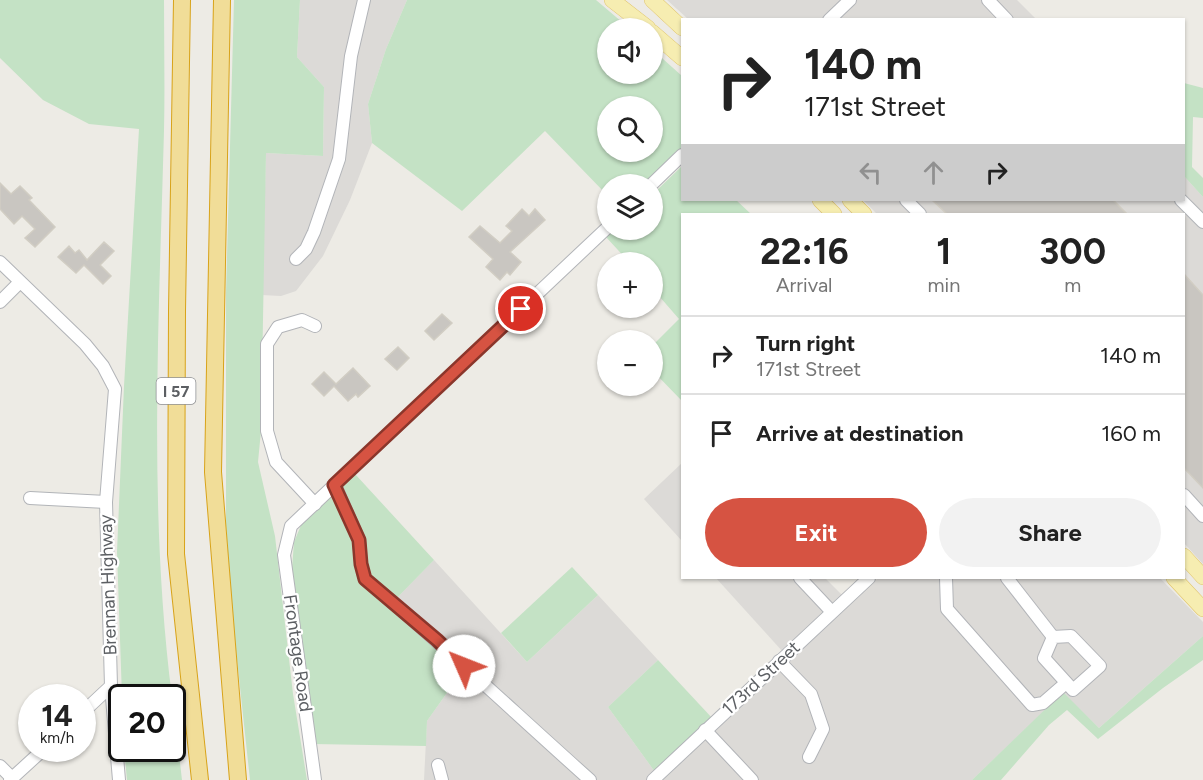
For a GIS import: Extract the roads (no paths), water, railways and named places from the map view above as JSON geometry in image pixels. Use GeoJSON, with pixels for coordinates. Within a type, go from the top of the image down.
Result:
{"type":"FeatureCollection","features":[{"type":"Feature","properties":{"kind":"highway","name":"I 57"},"geometry":{"type":"LineString","coordinates":[[182,0],[176,323],[176,554],[200,780]]}},
{"type":"Feature","properties":{"kind":"highway","name":"I 57"},"geometry":{"type":"LineString","coordinates":[[222,0],[213,472],[238,780]]}},
{"type":"Feature","properties":{"kind":"main road"},"geometry":{"type":"LineString","coordinates":[[612,0],[635,18]]}},
{"type":"Feature","properties":{"kind":"main road"},"geometry":{"type":"LineString","coordinates":[[652,0],[681,27]]}},
{"type":"Feature","properties":{"kind":"main road"},"geometry":{"type":"LineString","coordinates":[[663,42],[681,57]]}},
{"type":"Feature","properties":{"kind":"main road"},"geometry":{"type":"LineString","coordinates":[[821,201],[833,213]]}},
{"type":"Feature","properties":{"kind":"main road"},"geometry":{"type":"LineString","coordinates":[[851,201],[863,213]]}},
{"type":"Feature","properties":{"kind":"main road"},"geometry":{"type":"LineString","coordinates":[[1185,557],[1203,579],[1189,594]]}},
{"type":"Feature","properties":{"kind":"main road"},"geometry":{"type":"LineString","coordinates":[[1175,579],[1203,609]]}},
{"type":"Feature","properties":{"kind":"street"},"geometry":{"type":"LineString","coordinates":[[297,259],[306,249],[314,232],[339,159],[351,56],[364,0]]}},
{"type":"Feature","properties":{"kind":"street"},"geometry":{"type":"LineString","coordinates":[[831,18],[850,0]]}},
{"type":"Feature","properties":{"kind":"street"},"geometry":{"type":"LineString","coordinates":[[988,0],[1005,18]]}},
{"type":"Feature","properties":{"kind":"street"},"geometry":{"type":"LineString","coordinates":[[662,174],[681,156]]}},
{"type":"Feature","properties":{"kind":"street"},"geometry":{"type":"LineString","coordinates":[[907,201],[919,213]]}},
{"type":"Feature","properties":{"kind":"street"},"geometry":{"type":"LineString","coordinates":[[1182,201],[1203,222]]}},
{"type":"Feature","properties":{"kind":"street"},"geometry":{"type":"LineString","coordinates":[[315,326],[302,320],[278,327],[267,344],[267,431],[276,462],[315,504],[597,237]]}},
{"type":"Feature","properties":{"kind":"street"},"geometry":{"type":"LineString","coordinates":[[0,262],[20,282],[0,302]]}},
{"type":"Feature","properties":{"kind":"street","name":"Brennan Highway"},"geometry":{"type":"LineString","coordinates":[[20,282],[85,344],[103,366],[115,389],[106,502],[111,684]]}},
{"type":"Feature","properties":{"kind":"street"},"geometry":{"type":"LineString","coordinates":[[334,485],[359,540],[365,579],[437,640],[490,691],[590,780]]}},
{"type":"Feature","properties":{"kind":"street"},"geometry":{"type":"LineString","coordinates":[[1185,496],[1203,516]]}},
{"type":"Feature","properties":{"kind":"street"},"geometry":{"type":"LineString","coordinates":[[30,498],[106,502]]}},
{"type":"Feature","properties":{"kind":"street","name":"Frontage Road"},"geometry":{"type":"LineString","coordinates":[[315,504],[291,526],[284,555],[315,780]]}},
{"type":"Feature","properties":{"kind":"street"},"geometry":{"type":"LineString","coordinates":[[801,579],[832,612]]}},
{"type":"Feature","properties":{"kind":"street","name":"173rd Street"},"geometry":{"type":"LineString","coordinates":[[657,779],[705,730],[868,579]]}},
{"type":"Feature","properties":{"kind":"street"},"geometry":{"type":"LineString","coordinates":[[946,579],[947,609],[1032,705],[1043,703],[1066,683]]}},
{"type":"Feature","properties":{"kind":"street"},"geometry":{"type":"LineString","coordinates":[[1008,579],[1053,637]]}},
{"type":"Feature","properties":{"kind":"street"},"geometry":{"type":"LineString","coordinates":[[1071,636],[1100,666],[1073,690],[1044,658],[1053,637],[1071,636]]}},
{"type":"Feature","properties":{"kind":"street"},"geometry":{"type":"LineString","coordinates":[[779,661],[811,694],[823,729],[809,757]]}},
{"type":"Feature","properties":{"kind":"street"},"geometry":{"type":"LineString","coordinates":[[96,700],[108,689]]}},
{"type":"Feature","properties":{"kind":"street"},"geometry":{"type":"LineString","coordinates":[[705,730],[752,780]]}},
{"type":"Feature","properties":{"kind":"street"},"geometry":{"type":"LineString","coordinates":[[0,766],[11,779],[30,762]]}},
{"type":"Feature","properties":{"kind":"street","name":"Brennan Highway"},"geometry":{"type":"LineString","coordinates":[[117,762],[119,780]]}},
{"type":"Feature","properties":{"kind":"street"},"geometry":{"type":"LineString","coordinates":[[438,765],[442,780]]}}]}
